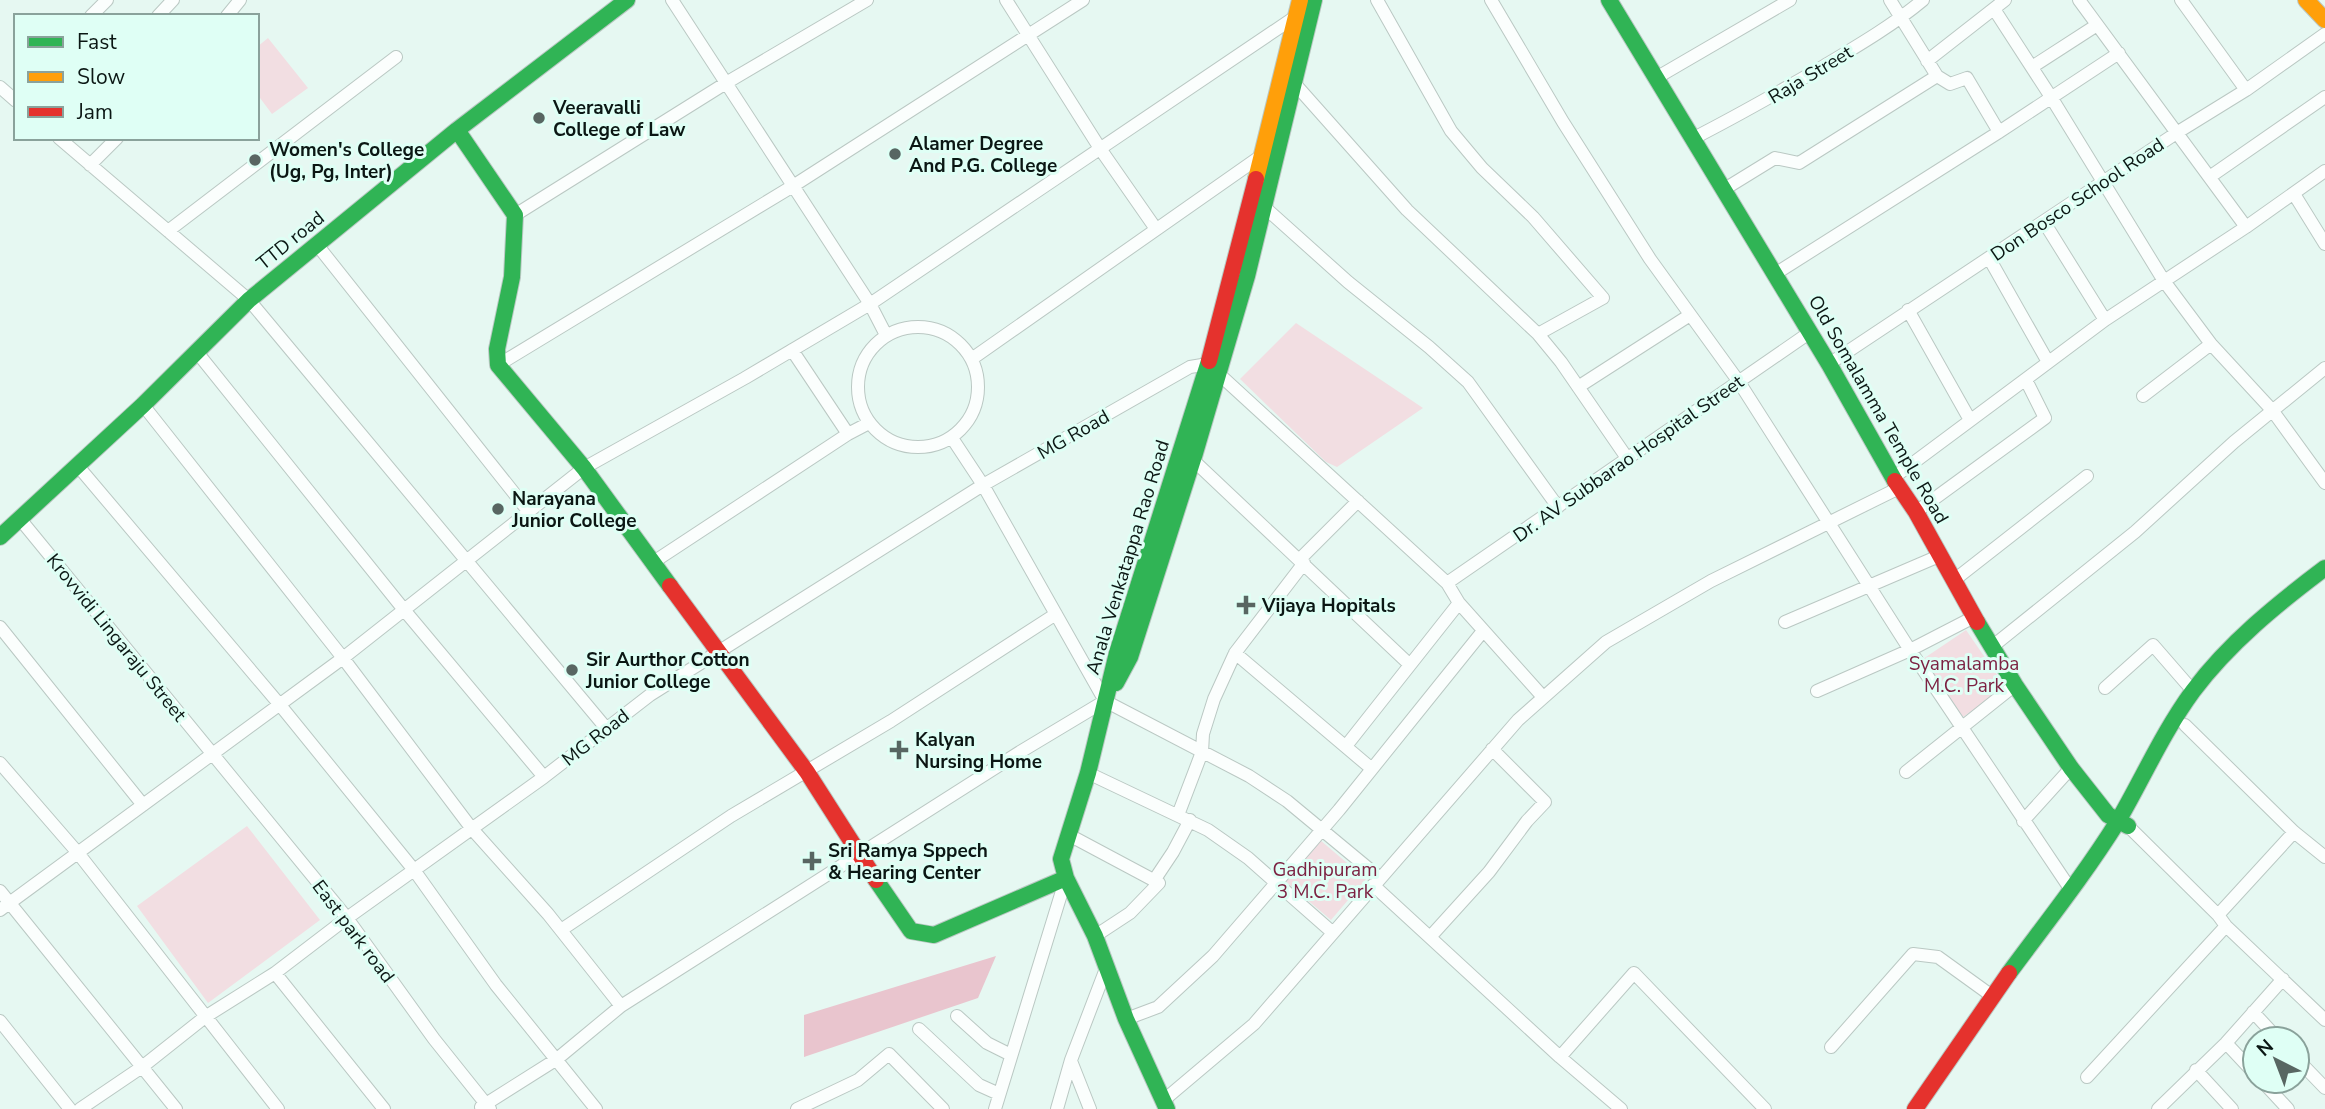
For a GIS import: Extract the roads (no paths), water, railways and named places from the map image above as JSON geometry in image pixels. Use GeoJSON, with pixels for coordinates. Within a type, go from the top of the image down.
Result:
{"type":"FeatureCollection","features":[{"type":"Feature","properties":{"kind":"main road","name":"TTD road"},"geometry":{"type":"LineString","coordinates":[[0,537],[143,405],[249,300],[457,130],[627,0]]}},
{"type":"Feature","properties":{"kind":"main road","name":"Anala Venkatappa Rao Road"},"geometry":{"type":"LineString","coordinates":[[1105,701],[1130,657],[1193,460],[1233,273],[1295,84],[1302,19],[1300,0]]}},
{"type":"Feature","properties":{"kind":"main road","name":"Anala Venkatappa Rao Road"},"geometry":{"type":"LineString","coordinates":[[1257,201],[1261,156],[1284,70],[1302,19],[1314,0]]}},
{"type":"Feature","properties":{"kind":"main road","name":"Old Somalamma Temple Road"},"geometry":{"type":"LineString","coordinates":[[1609,0],[1829,363],[2015,685],[2071,768],[2108,815],[2123,823]]}},
{"type":"Feature","properties":{"kind":"main road"},"geometry":{"type":"LineString","coordinates":[[2306,0],[2325,20]]}},
{"type":"Feature","properties":{"kind":"main road"},"geometry":{"type":"LineString","coordinates":[[457,130],[515,215],[512,277],[497,349],[498,365],[584,468],[807,772],[859,856],[911,931],[934,935],[1066,878]]}},
{"type":"Feature","properties":{"kind":"main road","name":"Anala Venkatappa Rao Road"},"geometry":{"type":"LineString","coordinates":[[1105,701],[1120,641],[1213,369]]}},
{"type":"Feature","properties":{"kind":"main road"},"geometry":{"type":"LineString","coordinates":[[1929,1109],[1993,1015],[2081,897],[2123,823],[2151,757],[2193,691],[2277,604],[2325,568]]}},
{"type":"Feature","properties":{"kind":"main road"},"geometry":{"type":"LineString","coordinates":[[1915,1109],[1992,996],[2123,823],[2203,698],[2244,652],[2285,613],[2325,583]]}},
{"type":"Feature","properties":{"kind":"main road"},"geometry":{"type":"LineString","coordinates":[[1105,701],[1088,773],[1061,859],[1066,878],[1107,965],[1126,1020],[1166,1104]]}},
{"type":"Feature","properties":{"kind":"street"},"geometry":{"type":"LineString","coordinates":[[93,14],[107,0]]}},
{"type":"Feature","properties":{"kind":"street"},"geometry":{"type":"LineString","coordinates":[[160,14],[173,0]]}},
{"type":"Feature","properties":{"kind":"street"},"geometry":{"type":"LineString","coordinates":[[672,0],[870,304],[886,335]]}},
{"type":"Feature","properties":{"kind":"street"},"geometry":{"type":"LineString","coordinates":[[515,215],[848,5],[867,0]]}},
{"type":"Feature","properties":{"kind":"street"},"geometry":{"type":"LineString","coordinates":[[1006,0],[1101,150],[1156,229]]}},
{"type":"Feature","properties":{"kind":"street"},"geometry":{"type":"LineString","coordinates":[[498,365],[793,186],[1083,0]]}},
{"type":"Feature","properties":{"kind":"street"},"geometry":{"type":"LineString","coordinates":[[1377,0],[1451,131],[1603,298],[1538,334]]}},
{"type":"Feature","properties":{"kind":"street"},"geometry":{"type":"LineString","coordinates":[[1491,0],[1577,145],[1650,259],[1739,382],[1910,650],[2071,890]]}},
{"type":"Feature","properties":{"kind":"street"},"geometry":{"type":"LineString","coordinates":[[1890,0],[1937,76],[1950,84],[1967,78],[1999,132]]}},
{"type":"Feature","properties":{"kind":"street","name":"Raja Street"},"geometry":{"type":"LineString","coordinates":[[1692,139],[1765,100],[1901,19],[1923,0]]}},
{"type":"Feature","properties":{"kind":"street"},"geometry":{"type":"LineString","coordinates":[[1927,61],[2006,0]]}},
{"type":"Feature","properties":{"kind":"street"},"geometry":{"type":"LineString","coordinates":[[2079,0],[2211,176],[2246,228]]}},
{"type":"Feature","properties":{"kind":"street"},"geometry":{"type":"LineString","coordinates":[[2181,0],[2246,90]]}},
{"type":"Feature","properties":{"kind":"street"},"geometry":{"type":"LineString","coordinates":[[1656,78],[1783,2]]}},
{"type":"Feature","properties":{"kind":"street"},"geometry":{"type":"LineString","coordinates":[[1994,9],[2052,97],[2164,281],[2211,344],[2320,464],[2325,483]]}},
{"type":"Feature","properties":{"kind":"street"},"geometry":{"type":"LineString","coordinates":[[5,907],[143,804],[214,755],[405,611],[584,468],[870,304],[1302,19]]}},
{"type":"Feature","properties":{"kind":"street"},"geometry":{"type":"LineString","coordinates":[[2032,67],[2097,25]]}},
{"type":"Feature","properties":{"kind":"street","name":"Don Bosco School Road"},"geometry":{"type":"LineString","coordinates":[[1829,363],[2178,132],[2246,90],[2325,34]]}},
{"type":"Feature","properties":{"kind":"street"},"geometry":{"type":"LineString","coordinates":[[1775,274],[1999,132],[2119,52]]}},
{"type":"Feature","properties":{"kind":"street"},"geometry":{"type":"LineString","coordinates":[[168,231],[396,57]]}},
{"type":"Feature","properties":{"kind":"street"},"geometry":{"type":"LineString","coordinates":[[1723,190],[1775,158],[1799,163],[1937,76]]}},
{"type":"Feature","properties":{"kind":"street"},"geometry":{"type":"LineString","coordinates":[[1295,84],[1407,210],[1538,334],[1627,458]]}},
{"type":"Feature","properties":{"kind":"street"},"geometry":{"type":"LineString","coordinates":[[2211,176],[2325,97]]}},
{"type":"Feature","properties":{"kind":"street"},"geometry":{"type":"LineString","coordinates":[[61,140],[249,300],[606,728]]}},
{"type":"Feature","properties":{"kind":"street"},"geometry":{"type":"LineString","coordinates":[[90,165],[115,140]]}},
{"type":"Feature","properties":{"kind":"street"},"geometry":{"type":"LineString","coordinates":[[973,358],[1261,156]]}},
{"type":"Feature","properties":{"kind":"street"},"geometry":{"type":"LineString","coordinates":[[1166,1104],[1254,1024],[1518,720],[1606,642],[1711,581],[1830,522],[1896,483],[1970,420],[2105,320],[2246,228],[2325,171]]}},
{"type":"Feature","properties":{"kind":"street"},"geometry":{"type":"LineString","coordinates":[[2294,194],[2325,244]]}},
{"type":"Feature","properties":{"kind":"street"},"geometry":{"type":"LineString","coordinates":[[1257,201],[1348,282],[1468,382],[1558,506]]}},
{"type":"Feature","properties":{"kind":"street"},"geometry":{"type":"LineString","coordinates":[[2044,222],[2105,320]]}},
{"type":"Feature","properties":{"kind":"street"},"geometry":{"type":"LineString","coordinates":[[318,246],[529,512]]}},
{"type":"Feature","properties":{"kind":"street"},"geometry":{"type":"LineString","coordinates":[[1989,258],[2048,362]]}},
{"type":"Feature","properties":{"kind":"street"},"geometry":{"type":"LineString","coordinates":[[1908,310],[1970,420]]}},
{"type":"Feature","properties":{"kind":"street"},"geometry":{"type":"LineString","coordinates":[[1578,387],[1690,315]]}},
{"type":"Feature","properties":{"kind":"street"},"geometry":{"type":"LineString","coordinates":[[918,326],[929,328],[950,334],[973,358],[980,387],[972,416],[951,438],[923,448],[893,442],[869,423],[860,405],[858,386],[861,366],[871,349],[886,335],[918,326]]}},
{"type":"Feature","properties":{"kind":"street","name":"Dr. AV Subbarao Hospital Street"},"geometry":{"type":"LineString","coordinates":[[1447,583],[1809,333]]}},
{"type":"Feature","properties":{"kind":"street"},"geometry":{"type":"LineString","coordinates":[[2143,396],[2211,344]]}},
{"type":"Feature","properties":{"kind":"street"},"geometry":{"type":"LineString","coordinates":[[792,350],[848,434]]}},
{"type":"Feature","properties":{"kind":"street"},"geometry":{"type":"LineString","coordinates":[[196,351],[405,611],[544,777]]}},
{"type":"Feature","properties":{"kind":"street","name":"MG Road"},"geometry":{"type":"LineString","coordinates":[[80,1109],[142,1067],[205,1017],[275,973],[544,777],[650,695],[716,651],[983,485],[1190,367],[1213,369]]}},
{"type":"Feature","properties":{"kind":"street"},"geometry":{"type":"LineString","coordinates":[[1993,646],[2135,532],[2272,410],[2325,368]]}},
{"type":"Feature","properties":{"kind":"street"},"geometry":{"type":"LineString","coordinates":[[1213,369],[1447,583],[1459,603],[1543,697]]}},
{"type":"Feature","properties":{"kind":"street"},"geometry":{"type":"LineString","coordinates":[[1916,512],[2045,418],[2026,380]]}},
{"type":"Feature","properties":{"kind":"street"},"geometry":{"type":"LineString","coordinates":[[143,405],[343,658],[472,829],[561,930],[621,1006]]}},
{"type":"Feature","properties":{"kind":"street"},"geometry":{"type":"LineString","coordinates":[[652,563],[848,434],[869,423]]}},
{"type":"Feature","properties":{"kind":"street"},"geometry":{"type":"LineString","coordinates":[[951,438],[983,485],[1105,701],[1249,776],[1323,828],[1431,936],[1560,1058],[1622,1109]]}},
{"type":"Feature","properties":{"kind":"street"},"geometry":{"type":"LineString","coordinates":[[1193,460],[1409,664]]}},
{"type":"Feature","properties":{"kind":"street"},"geometry":{"type":"LineString","coordinates":[[77,465],[280,705],[414,870],[496,985],[596,1109]]}},
{"type":"Feature","properties":{"kind":"street"},"geometry":{"type":"LineString","coordinates":[[1953,581],[2087,476]]}},
{"type":"Feature","properties":{"kind":"street"},"geometry":{"type":"LineString","coordinates":[[1155,879],[1173,852],[1202,752],[1203,734],[1214,698],[1235,653],[1302,561],[1358,501]]}},
{"type":"Feature","properties":{"kind":"street","name":"Krovvidi Lingaraju Street"},"geometry":{"type":"LineString","coordinates":[[20,519],[214,755]]}},
{"type":"Feature","properties":{"kind":"street"},"geometry":{"type":"LineString","coordinates":[[1785,622],[1939,556]]}},
{"type":"Feature","properties":{"kind":"street"},"geometry":{"type":"LineString","coordinates":[[1346,746],[1459,603]]}},
{"type":"Feature","properties":{"kind":"street"},"geometry":{"type":"LineString","coordinates":[[561,930],[730,816],[891,721],[1056,614]]}},
{"type":"Feature","properties":{"kind":"street"},"geometry":{"type":"LineString","coordinates":[[1816,691],[1910,650],[1974,617]]}},
{"type":"Feature","properties":{"kind":"street"},"geometry":{"type":"LineString","coordinates":[[0,626],[143,804]]}},
{"type":"Feature","properties":{"kind":"street"},"geometry":{"type":"LineString","coordinates":[[1126,1020],[1158,1007],[1213,956],[1323,828],[1483,631]]}},
{"type":"Feature","properties":{"kind":"street"},"geometry":{"type":"LineString","coordinates":[[2105,688],[2153,645],[2193,691]]}},
{"type":"Feature","properties":{"kind":"street"},"geometry":{"type":"LineString","coordinates":[[1235,653],[1372,769]]}},
{"type":"Feature","properties":{"kind":"street"},"geometry":{"type":"LineString","coordinates":[[1906,772],[2015,685]]}},
{"type":"Feature","properties":{"kind":"street"},"geometry":{"type":"LineString","coordinates":[[485,1107],[557,1059],[621,1006],[1020,752],[1105,701]]}},
{"type":"Feature","properties":{"kind":"street"},"geometry":{"type":"LineString","coordinates":[[2185,725],[2294,832],[2325,857]]}},
{"type":"Feature","properties":{"kind":"street"},"geometry":{"type":"LineString","coordinates":[[1431,936],[1489,872],[1527,821],[1545,802],[1492,749]]}},
{"type":"Feature","properties":{"kind":"street","name":"East park road"},"geometry":{"type":"LineString","coordinates":[[214,755],[347,918],[485,1107]]}},
{"type":"Feature","properties":{"kind":"street"},"geometry":{"type":"LineString","coordinates":[[0,763],[78,853],[278,1109]]}},
{"type":"Feature","properties":{"kind":"street"},"geometry":{"type":"LineString","coordinates":[[2023,821],[2071,768]]}},
{"type":"Feature","properties":{"kind":"street"},"geometry":{"type":"LineString","coordinates":[[1088,773],[1184,818],[1248,858],[1332,932]]}},
{"type":"Feature","properties":{"kind":"street"},"geometry":{"type":"LineString","coordinates":[[2123,823],[2325,1020]]}},
{"type":"Feature","properties":{"kind":"street"},"geometry":{"type":"LineString","coordinates":[[2218,915],[2294,832]]}},
{"type":"Feature","properties":{"kind":"street"},"geometry":{"type":"LineString","coordinates":[[1069,835],[1159,883],[1130,913],[1095,936]]}},
{"type":"Feature","properties":{"kind":"street"},"geometry":{"type":"LineString","coordinates":[[995,1109],[1066,878]]}},
{"type":"Feature","properties":{"kind":"street"},"geometry":{"type":"LineString","coordinates":[[0,891],[5,907],[176,1109]]}},
{"type":"Feature","properties":{"kind":"street"},"geometry":{"type":"LineString","coordinates":[[2087,1077],[2226,926]]}},
{"type":"Feature","properties":{"kind":"street"},"geometry":{"type":"LineString","coordinates":[[1831,1047],[1913,954],[1938,957],[1992,996]]}},
{"type":"Feature","properties":{"kind":"street"},"geometry":{"type":"LineString","coordinates":[[1057,1109],[1071,1060],[1107,965]]}},
{"type":"Feature","properties":{"kind":"street"},"geometry":{"type":"LineString","coordinates":[[275,973],[384,1109]]}},
{"type":"Feature","properties":{"kind":"street"},"geometry":{"type":"LineString","coordinates":[[1560,1058],[1634,973],[1765,1109]]}},
{"type":"Feature","properties":{"kind":"street"},"geometry":{"type":"LineString","coordinates":[[2166,1106],[2196,1070],[2226,1043],[2283,979]]}},
{"type":"Feature","properties":{"kind":"street"},"geometry":{"type":"LineString","coordinates":[[2253,1012],[2265,1025]]}},
{"type":"Feature","properties":{"kind":"street"},"geometry":{"type":"LineString","coordinates":[[957,1016],[987,1043],[1011,1055]]}},
{"type":"Feature","properties":{"kind":"street"},"geometry":{"type":"LineString","coordinates":[[0,1021],[70,1109]]}},
{"type":"Feature","properties":{"kind":"street"},"geometry":{"type":"LineString","coordinates":[[919,1029],[979,1085],[999,1094]]}},
{"type":"Feature","properties":{"kind":"street"},"geometry":{"type":"LineString","coordinates":[[2226,1043],[2241,1059]]}},
{"type":"Feature","properties":{"kind":"street"},"geometry":{"type":"LineString","coordinates":[[797,1109],[858,1080],[889,1054],[943,1109]]}},
{"type":"Feature","properties":{"kind":"street"},"geometry":{"type":"LineString","coordinates":[[1071,1060],[1090,1109]]}},
{"type":"Feature","properties":{"kind":"street"},"geometry":{"type":"LineString","coordinates":[[2196,1070],[2232,1109]]}},
{"type":"Feature","properties":{"kind":"street"},"geometry":{"type":"LineString","coordinates":[[2311,1074],[2325,1088]]}},
{"type":"Feature","properties":{"kind":"street"},"geometry":{"type":"LineString","coordinates":[[2275,1095],[2288,1109]]}},
{"type":"Feature","properties":{"kind":"place","name":"Veeravalli College of Law"},"geometry":{"type":"Point","coordinates":[539,118]}},
{"type":"Feature","properties":{"kind":"place","name":"Alamer Degree And P.G. College"},"geometry":{"type":"Point","coordinates":[895,154]}},
{"type":"Feature","properties":{"kind":"place","name":"Women's College (Ug, Pg, Inter)"},"geometry":{"type":"Point","coordinates":[255,160]}},
{"type":"Feature","properties":{"kind":"place","name":"Narayana Junior College"},"geometry":{"type":"Point","coordinates":[498,509]}},
{"type":"Feature","properties":{"kind":"place","name":"Vijaya Hopitals"},"geometry":{"type":"Point","coordinates":[1246,605]}},
{"type":"Feature","properties":{"kind":"place","name":"Sir Aurthor Cotton Junior College"},"geometry":{"type":"Point","coordinates":[572,670]}},
{"type":"Feature","properties":{"kind":"place","name":"Kalyan Nursing Home"},"geometry":{"type":"Point","coordinates":[899,750]}},
{"type":"Feature","properties":{"kind":"place","name":"Sri Ramya Sppech & Hearing Center"},"geometry":{"type":"Point","coordinates":[812,861]}},
{"type":"Feature","properties":{"kind":"park label","name":"Syamalamba M.C. Park"},"geometry":{"type":"Point","coordinates":[1964,674]}},
{"type":"Feature","properties":{"kind":"park label","name":"Gadhipuram 3 M.C. Park"},"geometry":{"type":"Point","coordinates":[1325,880]}}]}
